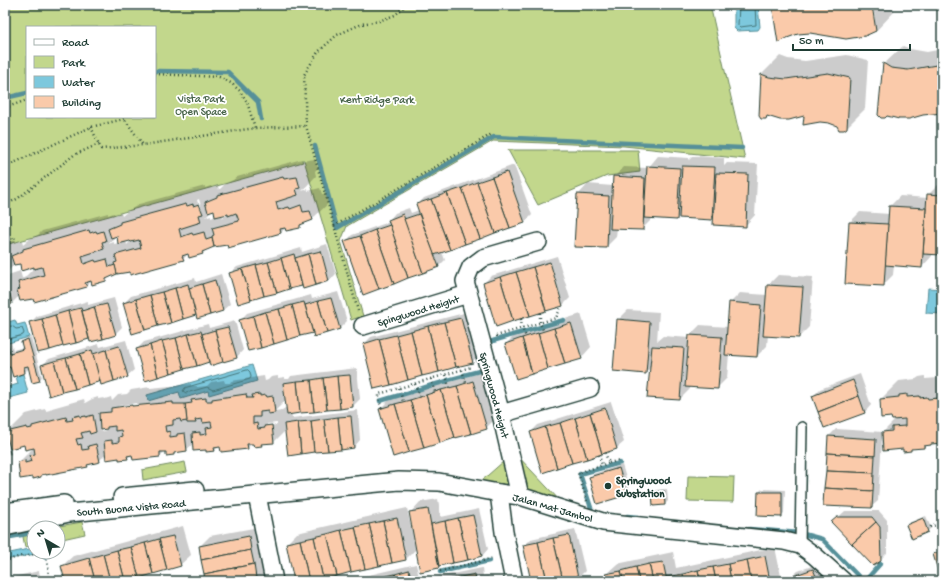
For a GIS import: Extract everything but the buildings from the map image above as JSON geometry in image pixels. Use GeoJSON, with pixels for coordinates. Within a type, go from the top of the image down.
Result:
{"type":"FeatureCollection","features":[{"type":"Feature","properties":{"kind":"street","name":"Spingwood Height"},"geometry":{"type":"LineString","coordinates":[[363,326],[468,294],[465,281],[471,267],[483,258],[538,242]]}},
{"type":"Feature","properties":{"kind":"street","name":"Springwood Height"},"geometry":{"type":"LineString","coordinates":[[468,294],[501,414],[520,496]]}},
{"type":"Feature","properties":{"kind":"street"},"geometry":{"type":"LineString","coordinates":[[501,414],[590,388]]}},
{"type":"Feature","properties":{"kind":"street"},"geometry":{"type":"LineString","coordinates":[[5,512],[160,492],[248,486],[395,471]]}},
{"type":"Feature","properties":{"kind":"street","name":"Jalan Mat Jambol"},"geometry":{"type":"LineString","coordinates":[[257,495],[399,481],[438,482],[520,496],[603,522],[784,541],[800,545],[816,556],[843,581]]}},
{"type":"Feature","properties":{"kind":"street"},"geometry":{"type":"LineString","coordinates":[[499,493],[514,581]]}},
{"type":"Feature","properties":{"kind":"street"},"geometry":{"type":"LineString","coordinates":[[257,495],[274,581]]}},
{"type":"Feature","properties":{"kind":"street","name":"South Buona Vista Road"},"geometry":{"type":"LineString","coordinates":[[5,527],[69,513],[257,495]]}},
{"type":"Feature","properties":{"kind":"lane"},"geometry":{"type":"LineString","coordinates":[[800,545],[802,427]]}},
{"type":"Feature","properties":{"kind":"path"},"geometry":{"type":"LineString","coordinates":[[363,326],[306,126],[304,75],[318,52],[337,35],[361,24],[379,21],[395,15],[406,5]]}},
{"type":"Feature","properties":{"kind":"path"},"geometry":{"type":"LineString","coordinates":[[156,74],[219,77],[231,83],[240,91],[246,102],[255,128]]}},
{"type":"Feature","properties":{"kind":"path"},"geometry":{"type":"LineString","coordinates":[[5,108],[26,100]]}},
{"type":"Feature","properties":{"kind":"path"},"geometry":{"type":"LineString","coordinates":[[5,167],[91,127],[124,118],[143,145]]}},
{"type":"Feature","properties":{"kind":"path"},"geometry":{"type":"LineString","coordinates":[[91,127],[101,149],[143,145],[255,128],[306,126]]}},
{"type":"Feature","properties":{"kind":"path"},"geometry":{"type":"LineString","coordinates":[[334,226],[492,134]]}},
{"type":"Feature","properties":{"kind":"path"},"geometry":{"type":"LineString","coordinates":[[5,205],[17,199],[74,155],[99,144]]}},
{"type":"Feature","properties":{"kind":"path"},"geometry":{"type":"LineString","coordinates":[[491,337],[556,318],[561,307]]}},
{"type":"Feature","properties":{"kind":"path"},"geometry":{"type":"LineString","coordinates":[[540,313],[540,323],[544,332]]}},
{"type":"Feature","properties":{"kind":"path"},"geometry":{"type":"LineString","coordinates":[[521,319],[522,328],[526,337]]}},
{"type":"Feature","properties":{"kind":"path"},"geometry":{"type":"LineString","coordinates":[[382,408],[379,401],[379,394],[475,366]]}},
{"type":"Feature","properties":{"kind":"path"},"geometry":{"type":"LineString","coordinates":[[462,370],[466,383]]}},
{"type":"Feature","properties":{"kind":"path"},"geometry":{"type":"LineString","coordinates":[[446,374],[450,388]]}},
{"type":"Feature","properties":{"kind":"path"},"geometry":{"type":"LineString","coordinates":[[431,379],[435,392]]}},
{"type":"Feature","properties":{"kind":"path"},"geometry":{"type":"LineString","coordinates":[[415,384],[420,397]]}},
{"type":"Feature","properties":{"kind":"path"},"geometry":{"type":"LineString","coordinates":[[398,388],[403,402]]}},
{"type":"Feature","properties":{"kind":"path"},"geometry":{"type":"LineString","coordinates":[[605,453],[609,463]]}},
{"type":"Feature","properties":{"kind":"path"},"geometry":{"type":"LineString","coordinates":[[599,455],[602,465]]}},
{"type":"Feature","properties":{"kind":"path"},"geometry":{"type":"LineString","coordinates":[[589,506],[578,473],[620,460]]}},
{"type":"Feature","properties":{"kind":"path"},"geometry":{"type":"LineString","coordinates":[[930,527],[942,523]]}},
{"type":"Feature","properties":{"kind":"path"},"geometry":{"type":"LineString","coordinates":[[5,561],[36,554],[42,556],[47,561],[49,581]]}},
{"type":"Feature","properties":{"kind":"path"},"geometry":{"type":"LineString","coordinates":[[440,571],[491,558]]}},
{"type":"Feature","properties":{"kind":"green space","name":"Kent Ridge Park"},"geometry":{"type":"Polygon","coordinates":[[[5,5],[710,5],[745,159],[624,146],[493,141],[347,226],[341,241],[363,316],[351,320],[304,160],[302,160],[303,162],[5,245],[5,241],[16,238],[5,240],[5,5]]]}},
{"type":"Feature","properties":{"kind":"green space"},"geometry":{"type":"Polygon","coordinates":[[[508,150],[638,150],[640,172],[607,176],[538,205],[508,150]]]}},
{"type":"Feature","properties":{"kind":"green space"},"geometry":{"type":"Polygon","coordinates":[[[515,453],[562,503],[525,490],[515,453]]]}},
{"type":"Feature","properties":{"kind":"green space"},"geometry":{"type":"Polygon","coordinates":[[[504,461],[511,488],[479,483],[504,461]]]}},
{"type":"Feature","properties":{"kind":"green space"},"geometry":{"type":"Polygon","coordinates":[[[185,462],[187,472],[143,480],[142,470],[185,462]]]}},
{"type":"Feature","properties":{"kind":"green space"},"geometry":{"type":"Polygon","coordinates":[[[688,476],[734,477],[733,502],[687,501],[688,476]]]}},
{"type":"Feature","properties":{"kind":"green space"},"geometry":{"type":"Polygon","coordinates":[[[82,522],[85,534],[66,538],[66,525],[82,522]]]}},
{"type":"Feature","properties":{"kind":"green space"},"geometry":{"type":"Polygon","coordinates":[[[26,531],[26,547],[25,547],[22,532],[26,531]]]}},
{"type":"Feature","properties":{"kind":"water"},"geometry":{"type":"Polygon","coordinates":[[[737,5],[758,5],[760,27],[758,30],[737,31],[734,28],[734,8],[737,5]]]}},
{"type":"Feature","properties":{"kind":"water"},"geometry":{"type":"Polygon","coordinates":[[[928,288],[942,289],[942,314],[926,313],[928,288]]]}},
{"type":"Feature","properties":{"kind":"water"},"geometry":{"type":"Polygon","coordinates":[[[15,320],[17,325],[25,323],[29,337],[5,344],[5,323],[15,320]]]}},
{"type":"Feature","properties":{"kind":"water"},"geometry":{"type":"Polygon","coordinates":[[[252,365],[257,381],[209,395],[208,391],[181,399],[179,392],[148,401],[147,395],[252,365]]]}},
{"type":"Feature","properties":{"kind":"water"},"geometry":{"type":"Polygon","coordinates":[[[23,374],[28,393],[5,399],[5,388],[18,384],[16,376],[23,374]]]}},
{"type":"Feature","properties":{"kind":"water"},"geometry":{"type":"Polygon","coordinates":[[[26,550],[26,556],[5,560],[5,554],[26,550]]]}},
{"type":"Feature","properties":{"kind":"waterway"},"geometry":{"type":"LineString","coordinates":[[156,71],[228,72],[258,102],[261,119]]}},
{"type":"Feature","properties":{"kind":"waterway"},"geometry":{"type":"LineString","coordinates":[[5,98],[26,93]]}},
{"type":"Feature","properties":{"kind":"waterway"},"geometry":{"type":"LineString","coordinates":[[315,146],[337,228],[494,137],[742,148]]}},
{"type":"Feature","properties":{"kind":"waterway"},"geometry":{"type":"LineString","coordinates":[[543,326],[564,320]]}},
{"type":"Feature","properties":{"kind":"waterway"},"geometry":{"type":"LineString","coordinates":[[524,332],[541,327]]}},
{"type":"Feature","properties":{"kind":"waterway"},"geometry":{"type":"LineString","coordinates":[[486,343],[523,332]]}},
{"type":"Feature","properties":{"kind":"waterway"},"geometry":{"type":"LineString","coordinates":[[464,375],[483,370]]}},
{"type":"Feature","properties":{"kind":"waterway"},"geometry":{"type":"LineString","coordinates":[[448,380],[463,376]]}},
{"type":"Feature","properties":{"kind":"waterway"},"geometry":{"type":"LineString","coordinates":[[433,385],[447,381]]}},
{"type":"Feature","properties":{"kind":"waterway"},"geometry":{"type":"LineString","coordinates":[[417,390],[432,385]]}},
{"type":"Feature","properties":{"kind":"waterway"},"geometry":{"type":"LineString","coordinates":[[401,395],[417,390]]}},
{"type":"Feature","properties":{"kind":"waterway"},"geometry":{"type":"LineString","coordinates":[[380,401],[400,395]]}},
{"type":"Feature","properties":{"kind":"waterway"},"geometry":{"type":"LineString","coordinates":[[592,511],[580,474],[620,463]]}},
{"type":"Feature","properties":{"kind":"waterway"},"geometry":{"type":"LineString","coordinates":[[627,516],[639,517]]}},
{"type":"Feature","properties":{"kind":"waterway"},"geometry":{"type":"LineString","coordinates":[[749,529],[800,533],[822,539],[863,581]]}},
{"type":"Feature","properties":{"kind":"waterway"},"geometry":{"type":"LineString","coordinates":[[5,538],[26,534]]}},
{"type":"Feature","properties":{"kind":"waterway"},"geometry":{"type":"LineString","coordinates":[[440,572],[489,561]]}},
{"type":"Feature","properties":{"kind":"waterway"},"geometry":{"type":"LineString","coordinates":[[865,581],[880,564]]}},
{"type":"Feature","properties":{"kind":"place","name":"Springwood Substation"},"geometry":{"type":"Point","coordinates":[608,486]}},
{"type":"Feature","properties":{"kind":"park label","name":"Vista Park Open Space"},"geometry":{"type":"Point","coordinates":[201,104]}}]}
